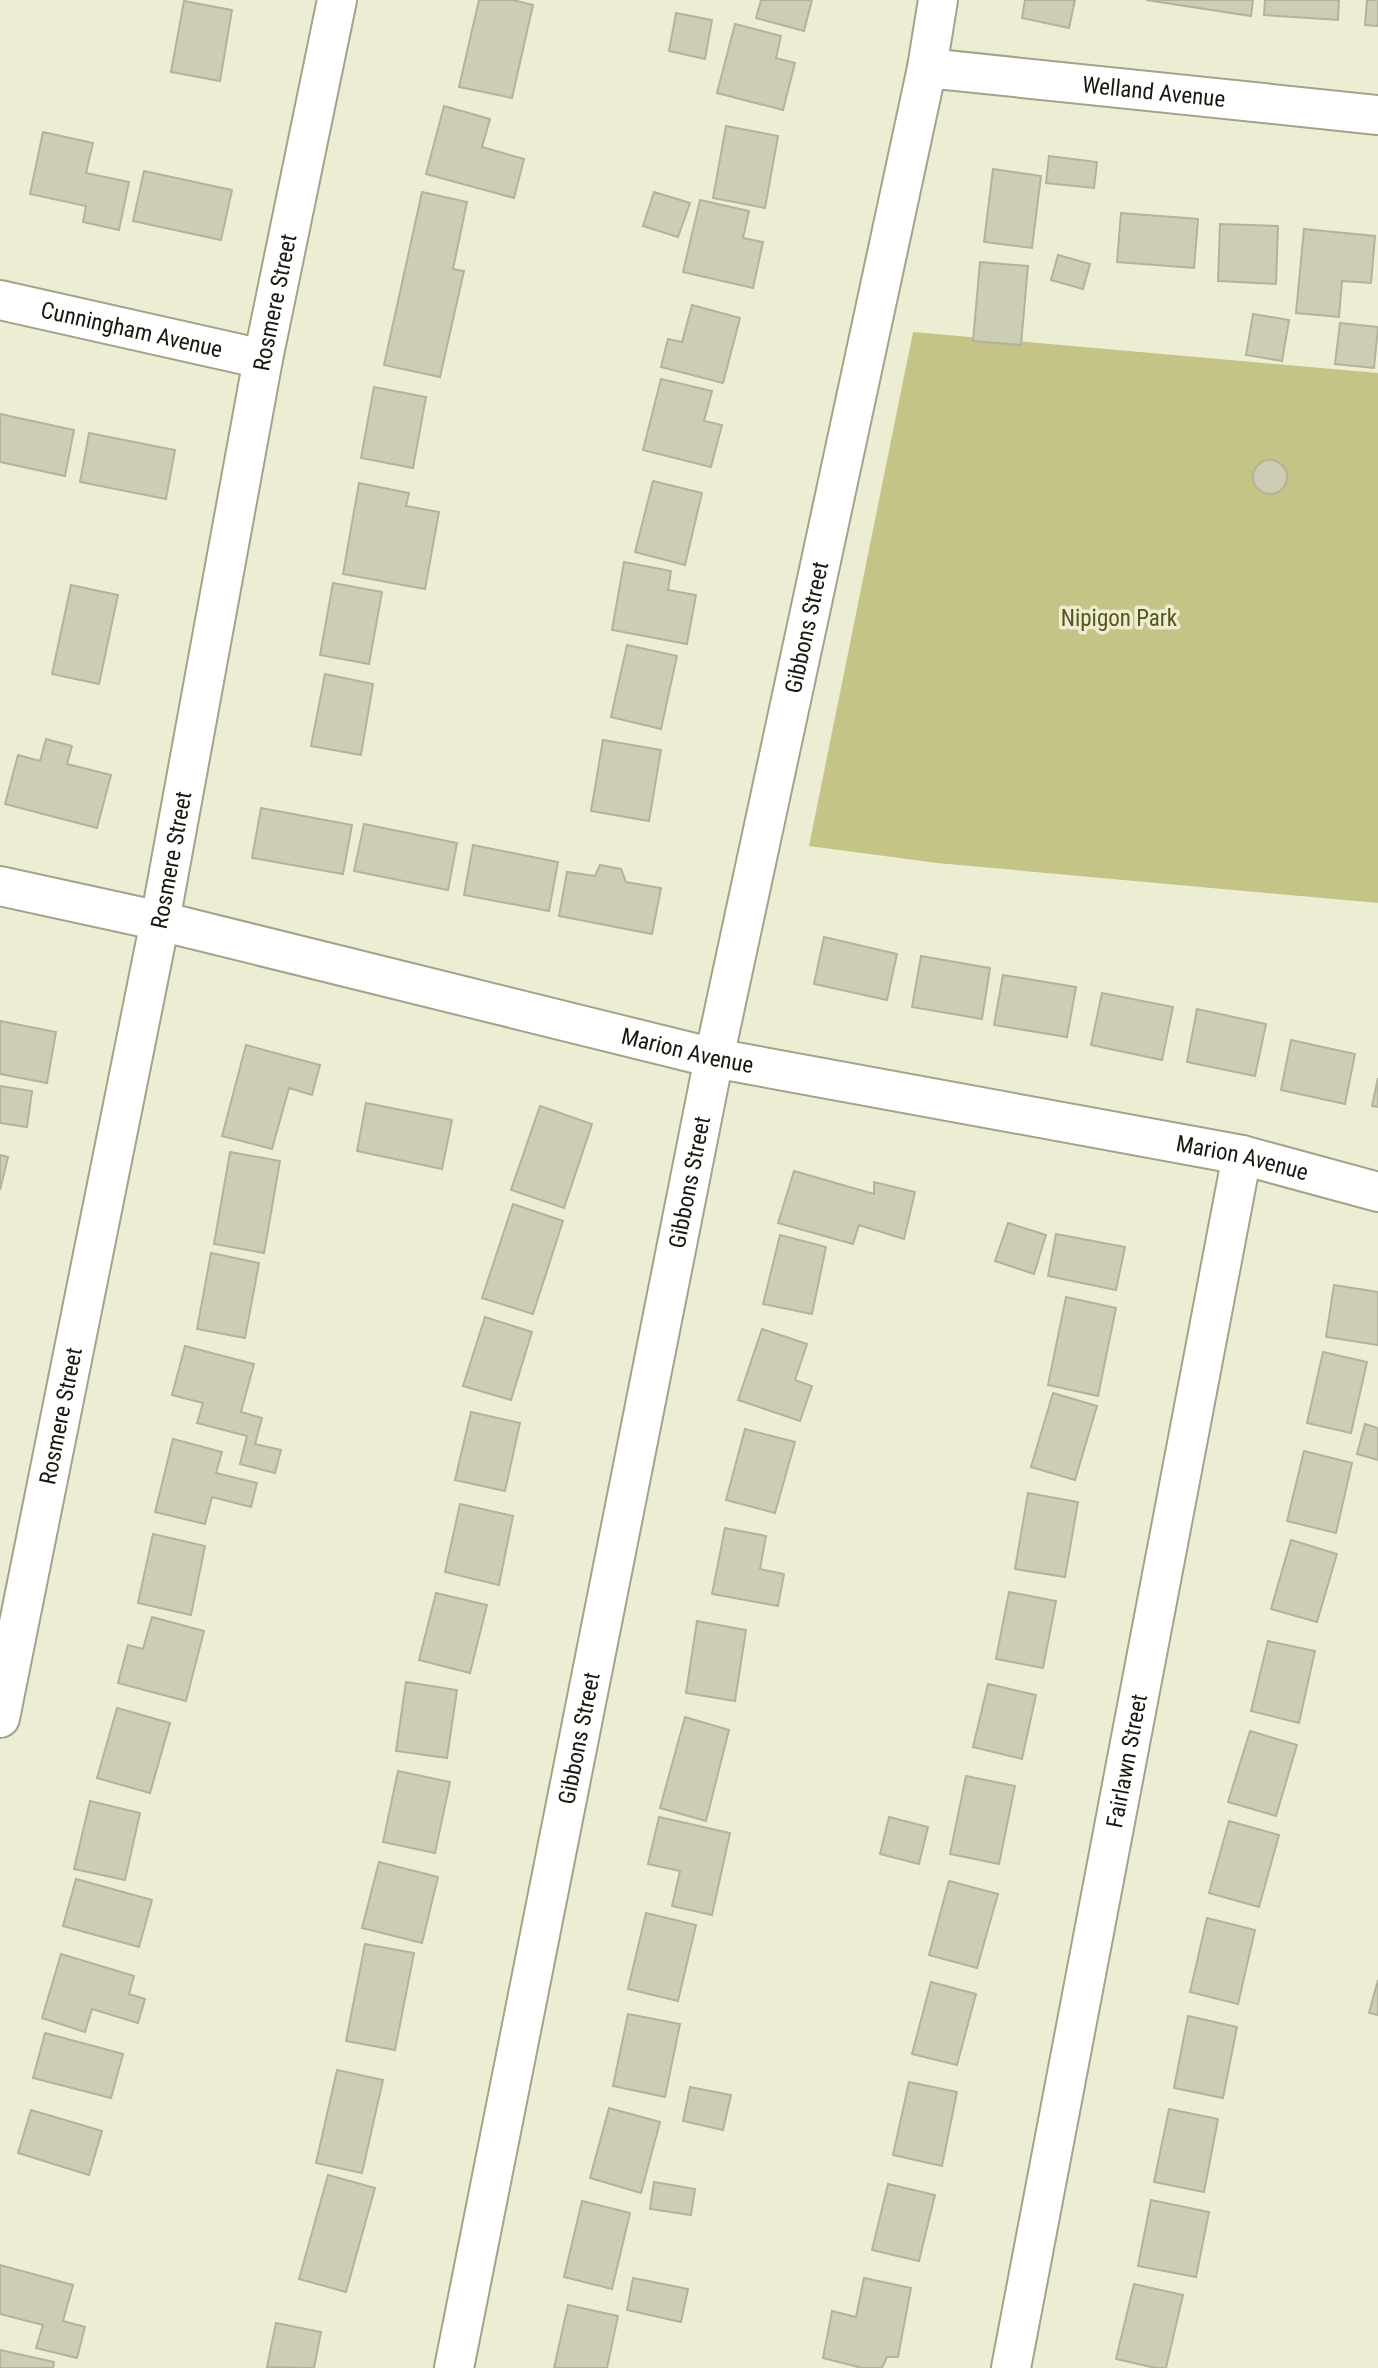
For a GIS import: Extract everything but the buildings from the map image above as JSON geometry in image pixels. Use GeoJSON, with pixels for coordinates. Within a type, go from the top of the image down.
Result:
{"type":"FeatureCollection","features":[{"type":"Feature","properties":{"kind":"street","name":"Rosmere Street"},"geometry":{"type":"LineString","coordinates":[[0,1718],[159,921],[263,359],[337,0]]}},
{"type":"Feature","properties":{"kind":"street","name":"Gibbons Street"},"geometry":{"type":"LineString","coordinates":[[454,2368],[714,1058],[927,68],[938,0]]}},
{"type":"Feature","properties":{"kind":"street","name":"Welland Avenue"},"geometry":{"type":"LineString","coordinates":[[927,68],[1378,115]]}},
{"type":"Feature","properties":{"kind":"street","name":"Cunningham Avenue"},"geometry":{"type":"LineString","coordinates":[[0,300],[263,359]]}},
{"type":"Feature","properties":{"kind":"street","name":"Marion Avenue"},"geometry":{"type":"LineString","coordinates":[[0,886],[159,921],[714,1058],[1242,1155],[1378,1192]]}},
{"type":"Feature","properties":{"kind":"street","name":"Fairlawn Street"},"geometry":{"type":"LineString","coordinates":[[1011,2368],[1242,1155]]}},
{"type":"Feature","properties":{"kind":"green space","name":"Nipigon Park"},"geometry":{"type":"Polygon","coordinates":[[[913,332],[1378,373],[1378,903],[937,863],[809,846],[913,332]]]}}]}
